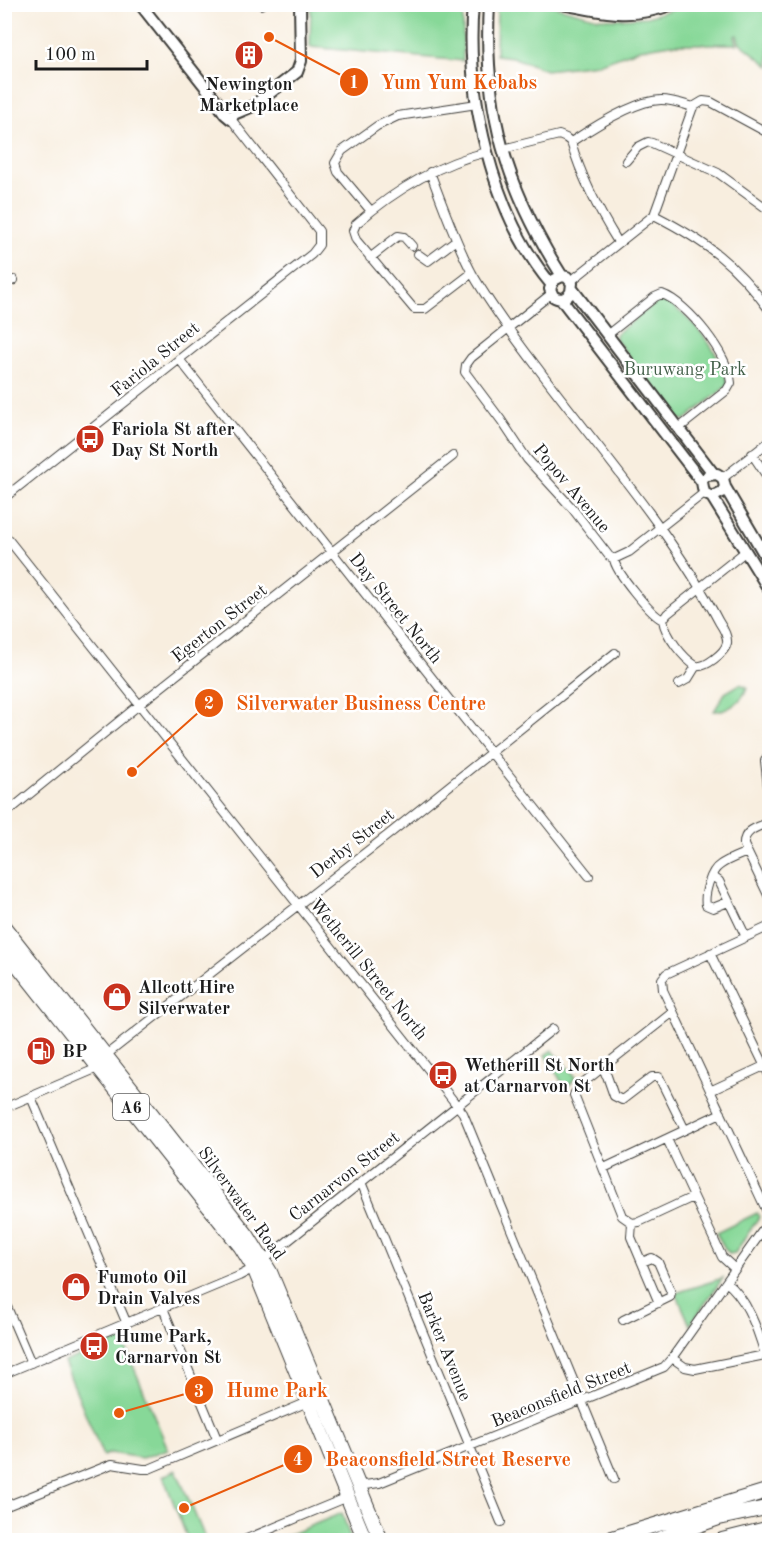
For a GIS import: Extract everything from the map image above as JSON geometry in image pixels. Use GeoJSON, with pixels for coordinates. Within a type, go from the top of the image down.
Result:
{"type":"FeatureCollection","features":[{"type":"Feature","properties":{"kind":"highway","name":"Silverwater Road"},"geometry":{"type":"LineString","coordinates":[[4,927],[103,1061]]}},
{"type":"Feature","properties":{"kind":"highway","name":"Silverwater Road"},"geometry":{"type":"LineString","coordinates":[[4,948],[103,1061],[247,1235],[308,1402],[365,1540]]}},
{"type":"Feature","properties":{"kind":"highway","name":"Silverwater Road"},"geometry":{"type":"LineString","coordinates":[[258,1264],[277,1287],[381,1540]]}},
{"type":"Feature","properties":{"kind":"highway"},"geometry":{"type":"LineString","coordinates":[[606,1540],[770,1490]]}},
{"type":"Feature","properties":{"kind":"highway"},"geometry":{"type":"LineString","coordinates":[[656,1540],[719,1518],[770,1507]]}},
{"type":"Feature","properties":{"kind":"highway"},"geometry":{"type":"LineString","coordinates":[[722,1540],[770,1528]]}},
{"type":"Feature","properties":{"kind":"street"},"geometry":{"type":"LineString","coordinates":[[140,4],[215,99],[232,113],[253,106],[297,72],[301,61],[300,4]]}},
{"type":"Feature","properties":{"kind":"street"},"geometry":{"type":"LineString","coordinates":[[473,4],[472,55],[477,104],[487,152],[500,193],[514,223],[554,292],[706,491],[770,591]]}},
{"type":"Feature","properties":{"kind":"street"},"geometry":{"type":"LineString","coordinates":[[489,4],[489,74],[496,125],[512,181],[526,214],[569,282],[607,334],[721,480],[770,564]]}},
{"type":"Feature","properties":{"kind":"street"},"geometry":{"type":"LineString","coordinates":[[562,4],[615,14],[655,10],[673,4]]}},
{"type":"Feature","properties":{"kind":"street"},"geometry":{"type":"LineString","coordinates":[[603,4],[627,7],[647,4]]}},
{"type":"Feature","properties":{"kind":"street"},"geometry":{"type":"LineString","coordinates":[[571,142],[642,103],[660,100],[693,107]]}},
{"type":"Feature","properties":{"kind":"street"},"geometry":{"type":"LineString","coordinates":[[554,292],[568,296],[569,282],[654,215],[678,154],[693,107],[702,101],[711,102],[770,134]]}},
{"type":"Feature","properties":{"kind":"street"},"geometry":{"type":"LineString","coordinates":[[371,211],[338,172],[335,163],[342,151],[377,126],[398,116],[477,104]]}},
{"type":"Feature","properties":{"kind":"street","name":"Fariola Street"},"geometry":{"type":"LineString","coordinates":[[4,498],[312,254],[321,242],[319,231],[232,113]]}},
{"type":"Feature","properties":{"kind":"street"},"geometry":{"type":"LineString","coordinates":[[503,149],[559,135],[571,142],[578,168],[594,203],[618,242]]}},
{"type":"Feature","properties":{"kind":"street"},"geometry":{"type":"LineString","coordinates":[[626,161],[638,147],[648,142],[718,173],[770,211]]}},
{"type":"Feature","properties":{"kind":"street"},"geometry":{"type":"LineString","coordinates":[[472,273],[425,309],[418,310],[411,307],[370,258],[356,240],[353,231],[356,224],[371,211],[409,183],[430,172],[487,152]]}},
{"type":"Feature","properties":{"kind":"street"},"geometry":{"type":"LineString","coordinates":[[430,172],[456,240],[472,273],[508,329],[660,526],[700,588],[724,632],[727,643],[725,649],[705,665],[696,666],[688,679],[680,684]]}},
{"type":"Feature","properties":{"kind":"street"},"geometry":{"type":"LineString","coordinates":[[654,215],[684,230],[724,258],[770,311]]}},
{"type":"Feature","properties":{"kind":"street"},"geometry":{"type":"LineString","coordinates":[[370,258],[398,236],[404,237],[412,246]]}},
{"type":"Feature","properties":{"kind":"street"},"geometry":{"type":"LineString","coordinates":[[418,255],[428,261],[456,240]]}},
{"type":"Feature","properties":{"kind":"street"},"geometry":{"type":"LineString","coordinates":[[508,329],[554,292],[555,279],[569,282]]}},
{"type":"Feature","properties":{"kind":"street"},"geometry":{"type":"LineString","coordinates":[[4,284],[14,280]]}},
{"type":"Feature","properties":{"kind":"street"},"geometry":{"type":"LineString","coordinates":[[607,334],[662,294],[687,313],[710,339],[728,370],[731,383],[727,390],[679,428]]}},
{"type":"Feature","properties":{"kind":"street","name":"Popov Avenue"},"geometry":{"type":"LineString","coordinates":[[508,329],[471,358],[465,368],[467,376],[527,459],[572,508],[609,556],[614,559],[618,570],[646,607],[663,621],[674,641],[696,666]]}},
{"type":"Feature","properties":{"kind":"street","name":"Day Street North"},"geometry":{"type":"LineString","coordinates":[[179,359],[589,876]]}},
{"type":"Feature","properties":{"kind":"street"},"geometry":{"type":"LineString","coordinates":[[721,480],[770,441]]}},
{"type":"Feature","properties":{"kind":"street"},"geometry":{"type":"LineString","coordinates":[[752,454],[770,481]]}},
{"type":"Feature","properties":{"kind":"street","name":"Egerton Street"},"geometry":{"type":"LineString","coordinates":[[4,815],[453,456]]}},
{"type":"Feature","properties":{"kind":"street"},"geometry":{"type":"LineString","coordinates":[[706,491],[706,476],[721,480]]}},
{"type":"Feature","properties":{"kind":"street"},"geometry":{"type":"LineString","coordinates":[[614,559],[629,552],[706,491],[722,492],[721,480]]}},
{"type":"Feature","properties":{"kind":"street","name":"Wetherill Street North"},"geometry":{"type":"LineString","coordinates":[[4,534],[458,1105],[465,1116],[614,1479]]}},
{"type":"Feature","properties":{"kind":"street"},"geometry":{"type":"LineString","coordinates":[[663,621],[667,614],[746,551]]}},
{"type":"Feature","properties":{"kind":"street","name":"Derby Street"},"geometry":{"type":"LineString","coordinates":[[4,1108],[103,1061],[615,653]]}},
{"type":"Feature","properties":{"kind":"street"},"geometry":{"type":"LineString","coordinates":[[770,751],[765,761],[770,804]]}},
{"type":"Feature","properties":{"kind":"street"},"geometry":{"type":"LineString","coordinates":[[770,822],[745,835],[744,843],[770,899]]}},
{"type":"Feature","properties":{"kind":"street"},"geometry":{"type":"LineString","coordinates":[[728,902],[713,908],[706,905],[705,900],[712,876],[719,865],[747,852]]}},
{"type":"Feature","properties":{"kind":"street"},"geometry":{"type":"LineString","coordinates":[[712,876],[719,881],[746,937]]}},
{"type":"Feature","properties":{"kind":"street"},"geometry":{"type":"LineString","coordinates":[[770,926],[666,974],[661,986],[770,1218]]}},
{"type":"Feature","properties":{"kind":"street"},"geometry":{"type":"LineString","coordinates":[[711,953],[770,1077]]}},
{"type":"Feature","properties":{"kind":"street"},"geometry":{"type":"LineString","coordinates":[[4,971],[18,965]]}},
{"type":"Feature","properties":{"kind":"street"},"geometry":{"type":"LineString","coordinates":[[632,1224],[622,1216],[574,1095],[579,1086],[673,1012]]}},
{"type":"Feature","properties":{"kind":"street","name":"Carnarvon Street"},"geometry":{"type":"LineString","coordinates":[[4,1374],[239,1276],[258,1264],[553,1029]]}},
{"type":"Feature","properties":{"kind":"street"},"geometry":{"type":"LineString","coordinates":[[710,1091],[764,1066]]}},
{"type":"Feature","properties":{"kind":"street"},"geometry":{"type":"LineString","coordinates":[[601,1068],[614,1096],[622,1100],[652,1077],[659,1077],[685,1130]]}},
{"type":"Feature","properties":{"kind":"street"},"geometry":{"type":"LineString","coordinates":[[31,1096],[127,1324]]}},
{"type":"Feature","properties":{"kind":"street"},"geometry":{"type":"LineString","coordinates":[[604,1168],[721,1113]]}},
{"type":"Feature","properties":{"kind":"street"},"geometry":{"type":"LineString","coordinates":[[667,1139],[722,1257],[735,1269]]}},
{"type":"Feature","properties":{"kind":"street","name":"Barker Avenue"},"geometry":{"type":"LineString","coordinates":[[361,1182],[501,1522]]}},
{"type":"Feature","properties":{"kind":"street"},"geometry":{"type":"LineString","coordinates":[[632,1224],[693,1197]]}},
{"type":"Feature","properties":{"kind":"street"},"geometry":{"type":"LineString","coordinates":[[726,1282],[739,1294],[767,1355],[695,1369],[685,1367],[672,1358],[735,1269],[763,1230],[770,1223]]}},
{"type":"Feature","properties":{"kind":"street"},"geometry":{"type":"LineString","coordinates":[[632,1224],[632,1237],[659,1303]]}},
{"type":"Feature","properties":{"kind":"street"},"geometry":{"type":"LineString","coordinates":[[623,1320],[670,1297],[671,1292],[655,1259],[642,1262]]}},
{"type":"Feature","properties":{"kind":"street"},"geometry":{"type":"LineString","coordinates":[[653,1288],[666,1281]]}},
{"type":"Feature","properties":{"kind":"street"},"geometry":{"type":"LineString","coordinates":[[4,1300],[31,1363]]}},
{"type":"Feature","properties":{"kind":"street"},"geometry":{"type":"LineString","coordinates":[[163,1308],[217,1439]]}},
{"type":"Feature","properties":{"kind":"street","name":"Beaconsfield Street"},"geometry":{"type":"LineString","coordinates":[[357,1482],[365,1485],[379,1484],[657,1371],[672,1358]]}},
{"type":"Feature","properties":{"kind":"street"},"geometry":{"type":"LineString","coordinates":[[4,1507],[112,1464],[149,1468],[308,1402]]}},
{"type":"Feature","properties":{"kind":"street"},"geometry":{"type":"LineString","coordinates":[[244,1540],[348,1497]]}},
{"type":"Feature","properties":{"kind":"green space"},"geometry":{"type":"Polygon","coordinates":[[[311,5],[463,5],[463,61],[310,47],[311,5]]]}},
{"type":"Feature","properties":{"kind":"green space"},"geometry":{"type":"Polygon","coordinates":[[[497,5],[550,5],[598,18],[616,19],[647,17],[686,5],[769,5],[769,66],[739,42],[737,35],[735,36],[737,44],[671,44],[640,49],[598,64],[546,70],[512,57],[496,55],[497,5]]]}},
{"type":"Feature","properties":{"kind":"green space","name":"Buruwang Park"},"geometry":{"type":"Polygon","coordinates":[[[662,298],[684,315],[712,347],[728,385],[685,420],[679,419],[616,340],[616,334],[662,298]]]}},
{"type":"Feature","properties":{"kind":"green space"},"geometry":{"type":"Polygon","coordinates":[[[740,684],[747,687],[738,701],[730,708],[714,711],[725,693],[740,684]]]}},
{"type":"Feature","properties":{"kind":"green space"},"geometry":{"type":"Polygon","coordinates":[[[552,1050],[576,1077],[566,1089],[545,1055],[552,1050]]]}},
{"type":"Feature","properties":{"kind":"green space"},"geometry":{"type":"Polygon","coordinates":[[[757,1213],[759,1217],[735,1253],[730,1254],[716,1233],[757,1213]]]}},
{"type":"Feature","properties":{"kind":"green space"},"geometry":{"type":"Polygon","coordinates":[[[723,1278],[690,1325],[676,1293],[723,1278]]]}},
{"type":"Feature","properties":{"kind":"green space"},"geometry":{"type":"Polygon","coordinates":[[[122,1339],[168,1449],[142,1458],[110,1453],[103,1456],[64,1362],[122,1339]]]}},
{"type":"Feature","properties":{"kind":"green space"},"geometry":{"type":"Polygon","coordinates":[[[176,1470],[206,1540],[188,1540],[163,1476],[176,1470]]]}},
{"type":"Feature","properties":{"kind":"green space"},"geometry":{"type":"Polygon","coordinates":[[[342,1513],[351,1540],[276,1540],[342,1513]]]}},
{"type":"Feature","properties":{"kind":"place","name":"Yum Yum Kebabs"},"geometry":{"type":"Point","coordinates":[269,37]}},
{"type":"Feature","properties":{"kind":"place","name":"Newington Marketplace"},"geometry":{"type":"Point","coordinates":[249,55]}},
{"type":"Feature","properties":{"kind":"place","name":"Fariola St after Day St North"},"geometry":{"type":"Point","coordinates":[90,439]}},
{"type":"Feature","properties":{"kind":"place","name":"Silverwater Business Centre"},"geometry":{"type":"Point","coordinates":[132,772]}},
{"type":"Feature","properties":{"kind":"place","name":"Allcott Hire Silverwater"},"geometry":{"type":"Point","coordinates":[117,997]}},
{"type":"Feature","properties":{"kind":"place","name":"BP"},"geometry":{"type":"Point","coordinates":[41,1051]}},
{"type":"Feature","properties":{"kind":"place","name":"Wetherill St North at Carnarvon St"},"geometry":{"type":"Point","coordinates":[443,1075]}},
{"type":"Feature","properties":{"kind":"place","name":"Fumoto Oil Drain Valves"},"geometry":{"type":"Point","coordinates":[76,1287]}},
{"type":"Feature","properties":{"kind":"place","name":"Hume Park, Carnarvon St"},"geometry":{"type":"Point","coordinates":[94,1346]}},
{"type":"Feature","properties":{"kind":"place","name":"Hume Park"},"geometry":{"type":"Point","coordinates":[119,1413]}},
{"type":"Feature","properties":{"kind":"place","name":"Beaconsfield Street Reserve"},"geometry":{"type":"Point","coordinates":[184,1508]}}]}
